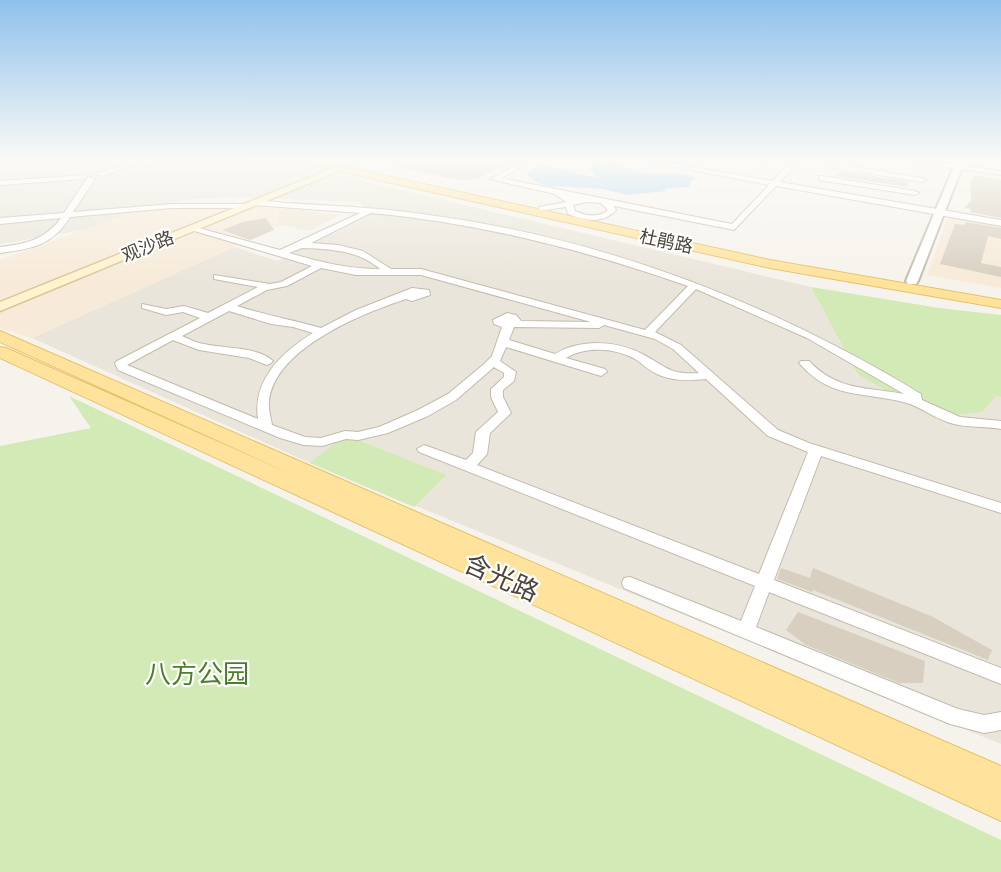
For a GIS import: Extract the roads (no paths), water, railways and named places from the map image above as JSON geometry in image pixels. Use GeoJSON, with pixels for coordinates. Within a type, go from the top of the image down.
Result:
{"type":"FeatureCollection","features":[{"type":"Feature","properties":{"kind":"main road","name":"观沙路"},"geometry":{"type":"LineString","coordinates":[[0,299],[245,200]]}},
{"type":"Feature","properties":{"kind":"main road","name":"观沙路"},"geometry":{"type":"LineString","coordinates":[[0,307],[260,200]]}},
{"type":"Feature","properties":{"kind":"main road","name":"杜鹃路"},"geometry":{"type":"LineString","coordinates":[[505,200],[581,217],[611,219],[806,266],[1001,295]]}},
{"type":"Feature","properties":{"kind":"main road","name":"杜鹃路"},"geometry":{"type":"LineString","coordinates":[[505,200],[770,264],[1001,304]]}},
{"type":"Feature","properties":{"kind":"main road","name":"含光路"},"geometry":{"type":"LineString","coordinates":[[0,336],[1001,782]]}},
{"type":"Feature","properties":{"kind":"main road","name":"含光路"},"geometry":{"type":"LineString","coordinates":[[0,352],[1001,805]]}},
{"type":"Feature","properties":{"kind":"street"},"geometry":{"type":"LineString","coordinates":[[0,250],[46,240],[56,234],[76,200]]}},
{"type":"Feature","properties":{"kind":"street"},"geometry":{"type":"LineString","coordinates":[[571,200],[569,204],[571,212],[581,217]]}},
{"type":"Feature","properties":{"kind":"street"},"geometry":{"type":"LineString","coordinates":[[543,209],[583,200],[599,200],[734,227],[759,200]]}},
{"type":"Feature","properties":{"kind":"street"},"geometry":{"type":"LineString","coordinates":[[599,200],[611,207],[611,219]]}},
{"type":"Feature","properties":{"kind":"street"},"geometry":{"type":"LineString","coordinates":[[912,200],[940,212],[1001,223]]}},
{"type":"Feature","properties":{"kind":"street"},"geometry":{"type":"LineString","coordinates":[[912,281],[945,200]]}},
{"type":"Feature","properties":{"kind":"street"},"geometry":{"type":"LineString","coordinates":[[0,221],[69,213],[172,206],[249,204],[371,210],[461,222],[554,242],[642,267],[694,285],[812,337],[888,378],[917,397],[915,401]]}},
{"type":"Feature","properties":{"kind":"street"},"geometry":{"type":"LineString","coordinates":[[611,219],[626,209],[652,210]]}},
{"type":"Feature","properties":{"kind":"street"},"geometry":{"type":"LineString","coordinates":[[282,253],[371,210]]}},
{"type":"Feature","properties":{"kind":"street"},"geometry":{"type":"LineString","coordinates":[[194,228],[321,265],[399,283]]}},
{"type":"Feature","properties":{"kind":"street"},"geometry":{"type":"LineString","coordinates":[[300,244],[331,246],[365,254],[399,283]]}},
{"type":"Feature","properties":{"kind":"street"},"geometry":{"type":"LineString","coordinates":[[321,265],[208,317],[121,363],[122,367],[266,427],[304,441],[322,442],[345,435],[358,436],[383,430],[423,413],[452,397],[492,362],[513,323]]}},
{"type":"Feature","properties":{"kind":"street"},"geometry":{"type":"LineString","coordinates":[[266,427],[261,415],[261,398],[276,370],[297,349],[321,332],[364,310],[399,283],[421,272],[647,334],[677,346],[773,432],[816,450],[1001,508]]}},
{"type":"Feature","properties":{"kind":"street"},"geometry":{"type":"LineString","coordinates":[[218,277],[233,283],[248,281],[270,287]]}},
{"type":"Feature","properties":{"kind":"street"},"geometry":{"type":"LineString","coordinates":[[647,334],[694,285]]}},
{"type":"Feature","properties":{"kind":"street"},"geometry":{"type":"LineString","coordinates":[[146,306],[165,312],[184,309],[208,317]]}},
{"type":"Feature","properties":{"kind":"street"},"geometry":{"type":"LineString","coordinates":[[228,307],[276,322],[294,324],[321,332]]}},
{"type":"Feature","properties":{"kind":"street"},"geometry":{"type":"LineString","coordinates":[[513,323],[556,323],[565,318],[568,312]]}},
{"type":"Feature","properties":{"kind":"street"},"geometry":{"type":"LineString","coordinates":[[513,323],[573,326],[610,324]]}},
{"type":"Feature","properties":{"kind":"street"},"geometry":{"type":"LineString","coordinates":[[172,336],[199,347],[252,355],[267,361]]}},
{"type":"Feature","properties":{"kind":"street"},"geometry":{"type":"LineString","coordinates":[[503,342],[601,372]]}},
{"type":"Feature","properties":{"kind":"street"},"geometry":{"type":"LineString","coordinates":[[557,358],[581,348],[614,348],[640,357],[660,371],[674,376],[690,378],[708,375]]}},
{"type":"Feature","properties":{"kind":"street"},"geometry":{"type":"LineString","coordinates":[[468,466],[480,454],[480,437],[484,429],[505,413],[497,397],[497,389],[510,378],[510,372],[492,362]]}},
{"type":"Feature","properties":{"kind":"street"},"geometry":{"type":"LineString","coordinates":[[805,363],[813,373],[835,386],[854,392],[915,401],[959,421],[1001,425]]}},
{"type":"Feature","properties":{"kind":"street"},"geometry":{"type":"LineString","coordinates":[[424,449],[1001,676]]}},
{"type":"Feature","properties":{"kind":"street"},"geometry":{"type":"LineString","coordinates":[[746,630],[816,450]]}},
{"type":"Feature","properties":{"kind":"street"},"geometry":{"type":"LineString","coordinates":[[630,583],[957,718],[984,724],[1001,721]]}},
{"type":"Feature","properties":{"kind":"park label","name":"八方公园"},"geometry":{"type":"Point","coordinates":[197,675]}}]}
